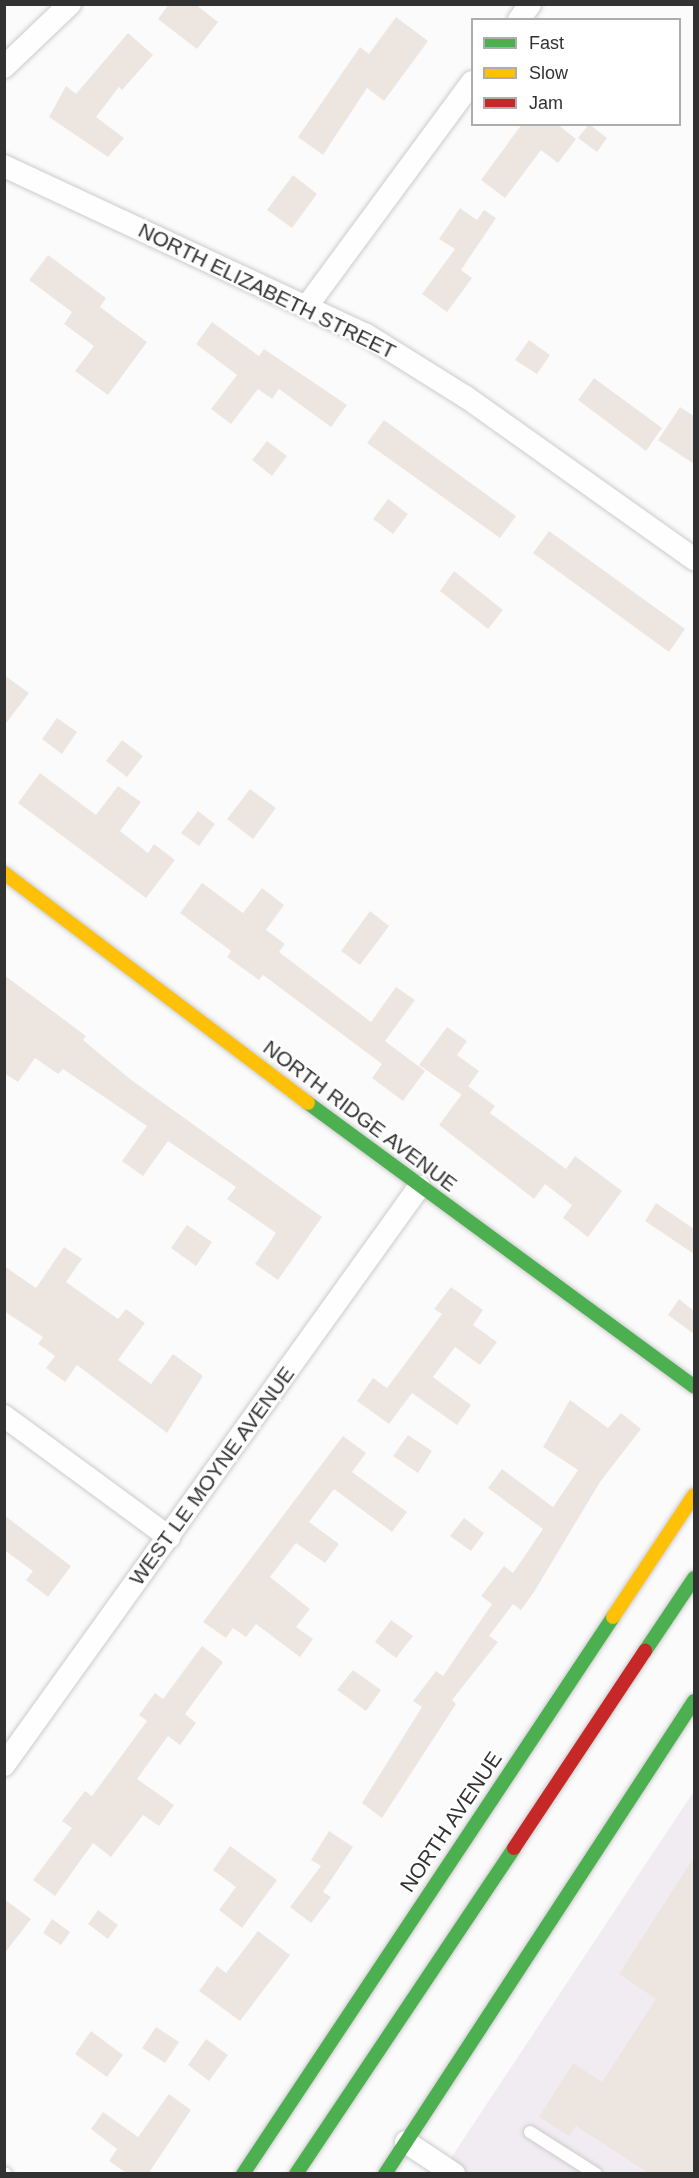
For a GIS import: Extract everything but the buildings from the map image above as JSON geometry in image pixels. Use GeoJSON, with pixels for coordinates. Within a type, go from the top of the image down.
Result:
{"type":"FeatureCollection","features":[{"type":"Feature","properties":{"kind":"street"},"geometry":{"type":"LineString","coordinates":[[4,67],[70,4]]}},
{"type":"Feature","properties":{"kind":"street"},"geometry":{"type":"LineString","coordinates":[[520,18],[530,4]]}},
{"type":"Feature","properties":{"kind":"street"},"geometry":{"type":"LineString","coordinates":[[308,306],[471,83]]}},
{"type":"Feature","properties":{"kind":"street","name":"NORTH ELIZABETH STREET"},"geometry":{"type":"LineString","coordinates":[[4,166],[365,334],[466,397],[694,559]]}},
{"type":"Feature","properties":{"kind":"street","name":"NORTH RIDGE AVENUE"},"geometry":{"type":"LineString","coordinates":[[4,873],[418,1188],[694,1387]]}},
{"type":"Feature","properties":{"kind":"street","name":"WEST LE MOYNE AVENUE"},"geometry":{"type":"LineString","coordinates":[[4,1765],[418,1188]]}},
{"type":"Feature","properties":{"kind":"street"},"geometry":{"type":"LineString","coordinates":[[4,1416],[168,1537]]}},
{"type":"Feature","properties":{"kind":"street","name":"NORTH AVENUE"},"geometry":{"type":"LineString","coordinates":[[243,2174],[694,1495]]}},
{"type":"Feature","properties":{"kind":"street"},"geometry":{"type":"LineString","coordinates":[[296,2174],[694,1578]]}},
{"type":"Feature","properties":{"kind":"street"},"geometry":{"type":"LineString","coordinates":[[385,2174],[694,1701]]}},
{"type":"Feature","properties":{"kind":"street"},"geometry":{"type":"LineString","coordinates":[[406,2142],[454,2174]]}},
{"type":"Feature","properties":{"kind":"lane"},"geometry":{"type":"LineString","coordinates":[[530,2132],[596,2174]]}},
{"type":"Feature","properties":{"kind":"shaded area"},"geometry":{"type":"Polygon","coordinates":[[[694,1791],[694,2173],[441,2173],[694,1791]]]}},
{"type":"Feature","properties":{"kind":"traffic: fast"},"geometry":{"type":"LineString","coordinates":[[308,1103],[694,1387]]}},
{"type":"Feature","properties":{"kind":"traffic: fast"},"geometry":{"type":"LineString","coordinates":[[645,1651],[694,1578]]}},
{"type":"Feature","properties":{"kind":"traffic: fast"},"geometry":{"type":"LineString","coordinates":[[243,2174],[613,1617]]}},
{"type":"Feature","properties":{"kind":"traffic: fast"},"geometry":{"type":"LineString","coordinates":[[385,2174],[694,1701]]}},
{"type":"Feature","properties":{"kind":"traffic: fast"},"geometry":{"type":"LineString","coordinates":[[296,2174],[514,1848]]}},
{"type":"Feature","properties":{"kind":"traffic: slow"},"geometry":{"type":"LineString","coordinates":[[4,873],[308,1103]]}},
{"type":"Feature","properties":{"kind":"traffic: slow"},"geometry":{"type":"LineString","coordinates":[[613,1617],[694,1495]]}},
{"type":"Feature","properties":{"kind":"traffic: jam"},"geometry":{"type":"LineString","coordinates":[[514,1848],[645,1651]]}}]}
